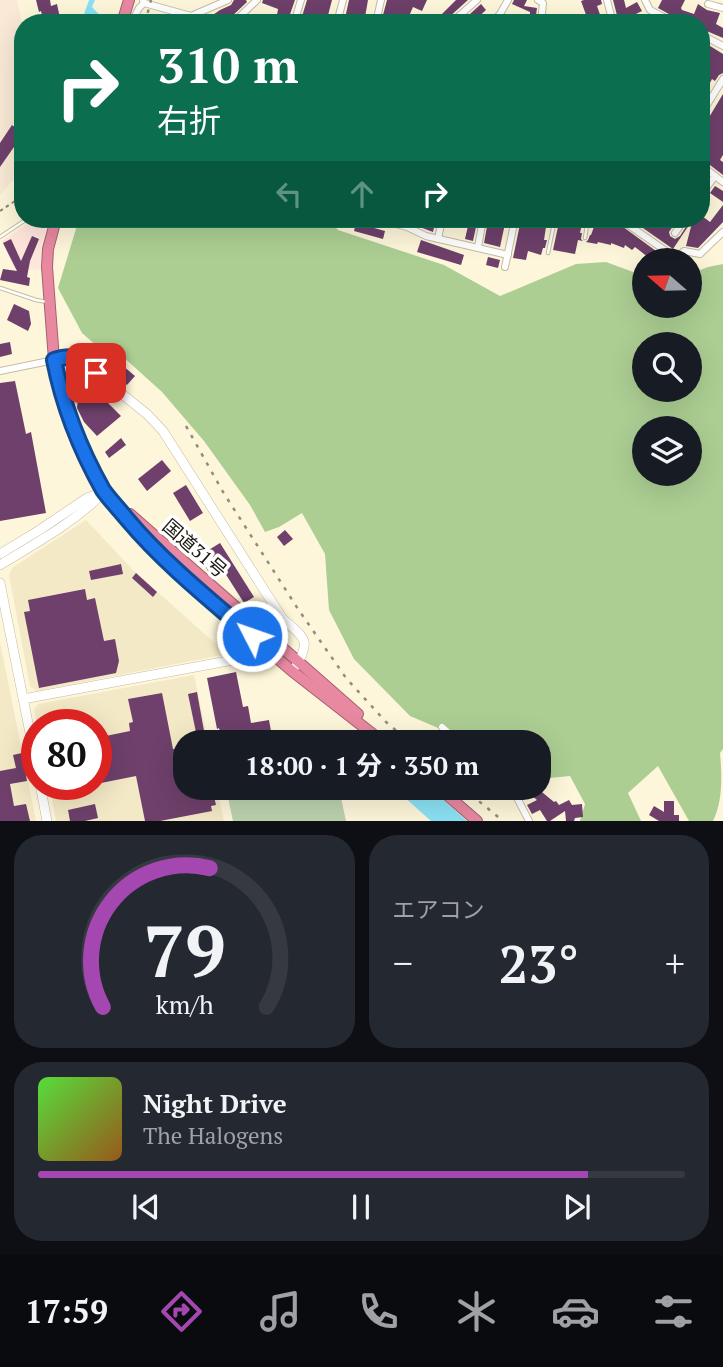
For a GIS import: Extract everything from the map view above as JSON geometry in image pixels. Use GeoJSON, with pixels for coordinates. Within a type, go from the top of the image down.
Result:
{"type":"FeatureCollection","features":[{"type":"Feature","properties":{"kind":"highway","name":"国道31号"},"geometry":{"type":"LineString","coordinates":[[54,228],[48,258],[54,360],[59,388],[71,424],[104,492],[295,666],[372,730]]}},
{"type":"Feature","properties":{"kind":"highway"},"geometry":{"type":"LineString","coordinates":[[453,800],[477,821]]}},
{"type":"Feature","properties":{"kind":"street"},"geometry":{"type":"LineString","coordinates":[[196,14],[228,0]]}},
{"type":"Feature","properties":{"kind":"street"},"geometry":{"type":"LineString","coordinates":[[242,14],[257,0]]}},
{"type":"Feature","properties":{"kind":"street"},"geometry":{"type":"LineString","coordinates":[[461,14],[477,0]]}},
{"type":"Feature","properties":{"kind":"street"},"geometry":{"type":"LineString","coordinates":[[645,0],[650,10],[658,14]]}},
{"type":"Feature","properties":{"kind":"street"},"geometry":{"type":"LineString","coordinates":[[143,1],[185,14]]}},
{"type":"Feature","properties":{"kind":"street"},"geometry":{"type":"LineString","coordinates":[[708,4],[723,7]]}},
{"type":"Feature","properties":{"kind":"street"},"geometry":{"type":"LineString","coordinates":[[710,100],[723,79]]}},
{"type":"Feature","properties":{"kind":"street"},"geometry":{"type":"LineString","coordinates":[[710,172],[723,182]]}},
{"type":"Feature","properties":{"kind":"street"},"geometry":{"type":"LineString","coordinates":[[710,183],[715,176]]}},
{"type":"Feature","properties":{"kind":"street"},"geometry":{"type":"LineString","coordinates":[[409,228],[426,236],[508,255]]}},
{"type":"Feature","properties":{"kind":"street"},"geometry":{"type":"LineString","coordinates":[[438,239],[440,228]]}},
{"type":"Feature","properties":{"kind":"street"},"geometry":{"type":"LineString","coordinates":[[478,247],[481,228]]}},
{"type":"Feature","properties":{"kind":"street"},"geometry":{"type":"LineString","coordinates":[[505,267],[513,228]]}},
{"type":"Feature","properties":{"kind":"street"},"geometry":{"type":"LineString","coordinates":[[633,228],[677,257],[684,251],[700,254],[723,232]]}},
{"type":"Feature","properties":{"kind":"street"},"geometry":{"type":"LineString","coordinates":[[675,233],[679,228]]}},
{"type":"Feature","properties":{"kind":"street"},"geometry":{"type":"LineString","coordinates":[[0,371],[73,356],[148,415],[163,431],[282,618],[303,637],[304,652],[295,666]]}},
{"type":"Feature","properties":{"kind":"street"},"geometry":{"type":"LineString","coordinates":[[0,554],[87,498],[104,492]]}},
{"type":"Feature","properties":{"kind":"street"},"geometry":{"type":"LineString","coordinates":[[0,565],[51,534],[104,492]]}},
{"type":"Feature","properties":{"kind":"street"},"geometry":{"type":"LineString","coordinates":[[0,583],[25,709]]}},
{"type":"Feature","properties":{"kind":"street"},"geometry":{"type":"LineString","coordinates":[[23,699],[233,660]]}},
{"type":"Feature","properties":{"kind":"street"},"geometry":{"type":"LineString","coordinates":[[442,727],[445,730]]}},
{"type":"Feature","properties":{"kind":"street"},"geometry":{"type":"LineString","coordinates":[[43,800],[47,821]]}},
{"type":"Feature","properties":{"kind":"street"},"geometry":{"type":"LineString","coordinates":[[518,800],[529,821]]}},
{"type":"Feature","properties":{"kind":"lane"},"geometry":{"type":"LineString","coordinates":[[548,253],[553,228]]}},
{"type":"Feature","properties":{"kind":"lane"},"geometry":{"type":"LineString","coordinates":[[584,238],[586,228]]}},
{"type":"Feature","properties":{"kind":"lane"},"geometry":{"type":"LineString","coordinates":[[0,288],[50,303]]}},
{"type":"Feature","properties":{"kind":"shaded area"},"geometry":{"type":"Polygon","coordinates":[[[0,0],[17,0],[20,14],[14,14],[14,179],[0,195],[0,0]]]}},
{"type":"Feature","properties":{"kind":"shaded area"},"geometry":{"type":"Polygon","coordinates":[[[22,228],[47,228],[41,248],[41,270],[14,268],[2,241],[22,228]]]}},
{"type":"Feature","properties":{"kind":"shaded area"},"geometry":{"type":"Polygon","coordinates":[[[86,520],[133,570],[227,654],[37,691],[30,686],[9,575],[12,568],[86,520]]]}},
{"type":"Feature","properties":{"kind":"shaded area"},"geometry":{"type":"Polygon","coordinates":[[[0,642],[21,746],[21,800],[32,800],[36,821],[0,821],[0,642]]]}},
{"type":"Feature","properties":{"kind":"shaded area"},"geometry":{"type":"Polygon","coordinates":[[[194,675],[205,730],[173,730],[173,800],[220,800],[224,821],[56,821],[52,800],[112,800],[112,709],[35,709],[38,704],[194,675]]]}},
{"type":"Feature","properties":{"kind":"green space"},"geometry":{"type":"Polygon","coordinates":[[[76,228],[336,228],[444,265],[500,296],[576,264],[606,262],[632,272],[632,318],[702,318],[702,269],[723,264],[723,749],[720,753],[720,796],[713,821],[689,821],[658,766],[628,793],[641,821],[580,821],[585,804],[570,776],[551,778],[551,730],[443,730],[410,716],[354,659],[329,610],[325,554],[302,513],[265,532],[250,505],[204,441],[162,392],[121,355],[98,347],[82,333],[58,288],[76,228]]]}},
{"type":"Feature","properties":{"kind":"green space"},"geometry":{"type":"Polygon","coordinates":[[[229,800],[342,800],[346,821],[233,821],[229,800]]]}},
{"type":"Feature","properties":{"kind":"water"},"geometry":{"type":"Polygon","coordinates":[[[89,0],[95,0],[92,7],[99,14],[84,14],[89,0]]]}},
{"type":"Feature","properties":{"kind":"water"},"geometry":{"type":"Polygon","coordinates":[[[407,800],[443,800],[467,821],[431,821],[407,800]]]}},
{"type":"Feature","properties":{"kind":"building"},"geometry":{"type":"Polygon","coordinates":[[[36,0],[50,0],[51,6],[57,4],[59,14],[42,14],[36,0]]]}},
{"type":"Feature","properties":{"kind":"building"},"geometry":{"type":"Polygon","coordinates":[[[234,0],[247,2],[234,14],[214,14],[220,10],[231,5],[234,0]]]}},
{"type":"Feature","properties":{"kind":"building"},"geometry":{"type":"Polygon","coordinates":[[[263,0],[295,0],[290,14],[277,14],[278,9],[262,3],[263,0]]]}},
{"type":"Feature","properties":{"kind":"building"},"geometry":{"type":"Polygon","coordinates":[[[307,0],[332,0],[328,14],[303,14],[307,0]]]}},
{"type":"Feature","properties":{"kind":"building"},"geometry":{"type":"Polygon","coordinates":[[[349,0],[368,0],[366,14],[346,14],[349,0]]]}},
{"type":"Feature","properties":{"kind":"building"},"geometry":{"type":"Polygon","coordinates":[[[387,0],[427,0],[422,11],[413,7],[410,14],[383,14],[387,0]]]}},
{"type":"Feature","properties":{"kind":"building"},"geometry":{"type":"Polygon","coordinates":[[[456,0],[468,0],[453,14],[442,14],[456,0]]]}},
{"type":"Feature","properties":{"kind":"building"},"geometry":{"type":"Polygon","coordinates":[[[514,0],[527,0],[524,6],[537,8],[536,14],[530,14],[512,4],[514,0]]]}},
{"type":"Feature","properties":{"kind":"building"},"geometry":{"type":"Polygon","coordinates":[[[601,0],[602,4],[597,6],[600,14],[586,14],[581,1],[601,0]]]}},
{"type":"Feature","properties":{"kind":"building"},"geometry":{"type":"Polygon","coordinates":[[[613,0],[624,0],[626,8],[637,2],[642,11],[636,14],[617,14],[613,0]]]}},
{"type":"Feature","properties":{"kind":"building"},"geometry":{"type":"Polygon","coordinates":[[[662,0],[685,0],[682,10],[694,14],[669,14],[658,8],[662,0]]]}},
{"type":"Feature","properties":{"kind":"building"},"geometry":{"type":"Polygon","coordinates":[[[481,4],[486,10],[482,14],[470,14],[481,4]]]}},
{"type":"Feature","properties":{"kind":"building"},"geometry":{"type":"Polygon","coordinates":[[[698,4],[707,10],[720,13],[716,24],[723,28],[723,38],[710,32],[710,14],[694,14],[698,4]]]}},
{"type":"Feature","properties":{"kind":"building"},"geometry":{"type":"Polygon","coordinates":[[[710,46],[723,54],[723,73],[715,81],[712,79],[710,83],[710,46]]]}},
{"type":"Feature","properties":{"kind":"building"},"geometry":{"type":"Polygon","coordinates":[[[723,94],[723,155],[720,160],[723,162],[723,175],[710,165],[710,116],[723,94]]]}},
{"type":"Feature","properties":{"kind":"building"},"geometry":{"type":"Polygon","coordinates":[[[12,125],[14,147],[0,167],[0,143],[12,125]]]}},
{"type":"Feature","properties":{"kind":"building"},"geometry":{"type":"Polygon","coordinates":[[[715,186],[723,191],[723,202],[710,193],[715,186]]]}},
{"type":"Feature","properties":{"kind":"building"},"geometry":{"type":"Polygon","coordinates":[[[723,205],[723,222],[698,248],[686,246],[691,228],[710,228],[710,222],[723,205]]]}},
{"type":"Feature","properties":{"kind":"building"},"geometry":{"type":"Polygon","coordinates":[[[355,228],[374,228],[385,231],[383,239],[354,231],[355,228]]]}},
{"type":"Feature","properties":{"kind":"building"},"geometry":{"type":"Polygon","coordinates":[[[468,228],[476,228],[473,241],[465,239],[468,228]]]}},
{"type":"Feature","properties":{"kind":"building"},"geometry":{"type":"Polygon","coordinates":[[[487,228],[504,228],[500,247],[484,243],[487,228]]]}},
{"type":"Feature","properties":{"kind":"building"},"geometry":{"type":"Polygon","coordinates":[[[519,228],[546,228],[544,240],[547,240],[541,255],[528,251],[526,260],[513,258],[519,228]]]}},
{"type":"Feature","properties":{"kind":"building"},"geometry":{"type":"Polygon","coordinates":[[[558,228],[581,228],[583,241],[578,240],[575,254],[553,250],[558,228]]]}},
{"type":"Feature","properties":{"kind":"building"},"geometry":{"type":"Polygon","coordinates":[[[594,228],[625,228],[652,248],[635,247],[632,250],[625,245],[624,248],[611,243],[586,242],[594,228]]]}},
{"type":"Feature","properties":{"kind":"building"},"geometry":{"type":"Polygon","coordinates":[[[643,228],[672,228],[670,236],[675,239],[687,228],[672,248],[643,228]]]}},
{"type":"Feature","properties":{"kind":"building"},"geometry":{"type":"Polygon","coordinates":[[[32,236],[39,239],[30,261],[27,277],[30,278],[29,286],[0,280],[3,269],[17,271],[3,243],[11,239],[21,261],[32,236]]]}},
{"type":"Feature","properties":{"kind":"building"},"geometry":{"type":"Polygon","coordinates":[[[421,240],[464,255],[461,265],[417,252],[421,240]]]}},
{"type":"Feature","properties":{"kind":"building"},"geometry":{"type":"Polygon","coordinates":[[[488,257],[500,260],[498,268],[486,265],[488,257]]]}},
{"type":"Feature","properties":{"kind":"building"},"geometry":{"type":"Polygon","coordinates":[[[14,304],[29,311],[31,324],[28,331],[7,320],[14,304]]]}},
{"type":"Feature","properties":{"kind":"building"},"geometry":{"type":"Polygon","coordinates":[[[10,342],[12,354],[0,357],[0,344],[10,342]]]}},
{"type":"Feature","properties":{"kind":"building"},"geometry":{"type":"Polygon","coordinates":[[[110,355],[135,376],[127,385],[114,373],[110,373],[104,362],[110,355]]]}},
{"type":"Feature","properties":{"kind":"building"},"geometry":{"type":"Polygon","coordinates":[[[15,381],[26,434],[31,432],[46,513],[0,521],[0,383],[15,381]]]}},
{"type":"Feature","properties":{"kind":"building"},"geometry":{"type":"Polygon","coordinates":[[[92,387],[121,416],[97,436],[84,422],[77,408],[78,399],[92,387]]]}},
{"type":"Feature","properties":{"kind":"building"},"geometry":{"type":"Polygon","coordinates":[[[121,438],[126,445],[109,458],[105,452],[121,438]]]}},
{"type":"Feature","properties":{"kind":"building"},"geometry":{"type":"Polygon","coordinates":[[[162,460],[171,471],[147,491],[138,479],[162,460]]]}},
{"type":"Feature","properties":{"kind":"building"},"geometry":{"type":"Polygon","coordinates":[[[186,485],[203,513],[190,521],[173,493],[186,485]]]}},
{"type":"Feature","properties":{"kind":"building"},"geometry":{"type":"Polygon","coordinates":[[[285,530],[293,539],[284,546],[277,537],[285,530]]]}},
{"type":"Feature","properties":{"kind":"building"},"geometry":{"type":"Polygon","coordinates":[[[220,543],[254,597],[244,603],[225,573],[217,579],[211,569],[208,571],[199,556],[220,543]]]}},
{"type":"Feature","properties":{"kind":"building"},"geometry":{"type":"Polygon","coordinates":[[[121,564],[123,574],[91,580],[89,571],[121,564]]]}},
{"type":"Feature","properties":{"kind":"building"},"geometry":{"type":"Polygon","coordinates":[[[136,573],[157,592],[153,597],[132,578],[136,573]]]}},
{"type":"Feature","properties":{"kind":"building"},"geometry":{"type":"Polygon","coordinates":[[[85,589],[87,600],[95,598],[104,641],[115,639],[119,661],[116,673],[39,688],[24,612],[30,611],[28,600],[85,589]]]}},
{"type":"Feature","properties":{"kind":"building"},"geometry":{"type":"Polygon","coordinates":[[[236,672],[243,707],[248,706],[251,723],[269,720],[271,730],[217,729],[207,678],[236,672]]]}},
{"type":"Feature","properties":{"kind":"building"},"geometry":{"type":"Polygon","coordinates":[[[197,692],[204,730],[196,730],[188,694],[197,692]]]}},
{"type":"Feature","properties":{"kind":"building"},"geometry":{"type":"Polygon","coordinates":[[[162,693],[173,749],[173,800],[215,800],[216,805],[211,806],[212,811],[160,821],[145,821],[136,776],[112,781],[112,735],[130,731],[129,723],[133,722],[128,699],[162,693]]]}},
{"type":"Feature","properties":{"kind":"building"},"geometry":{"type":"Polygon","coordinates":[[[21,753],[21,782],[10,784],[14,806],[26,804],[30,821],[0,821],[0,771],[16,768],[13,755],[21,753]]]}},
{"type":"Feature","properties":{"kind":"building"},"geometry":{"type":"Polygon","coordinates":[[[537,800],[551,800],[559,805],[569,800],[572,805],[582,804],[583,817],[566,821],[565,811],[547,821],[540,810],[532,814],[527,805],[537,800]]]}},
{"type":"Feature","properties":{"kind":"building"},"geometry":{"type":"Polygon","coordinates":[[[664,801],[674,801],[674,815],[679,815],[679,821],[659,821],[649,815],[654,806],[664,812],[664,801]]]}},
{"type":"Feature","properties":{"kind":"building"},"geometry":{"type":"Polygon","coordinates":[[[95,804],[98,818],[70,821],[68,810],[95,804]]]}},
{"type":"Feature","properties":{"kind":"railway"},"geometry":{"type":"LineString","coordinates":[[147,14],[151,0]]}},
{"type":"Feature","properties":{"kind":"railway"},"geometry":{"type":"LineString","coordinates":[[186,426],[223,492],[298,609],[346,678],[396,730]]}},
{"type":"Feature","properties":{"kind":"railway"},"geometry":{"type":"LineString","coordinates":[[478,800],[503,821]]}},
{"type":"Feature","properties":{"kind":"route"},"geometry":{"type":"LineString","coordinates":[[96,373],[73,356],[54,360],[59,388],[71,424],[104,492],[144,540],[252,636]]}}]}
